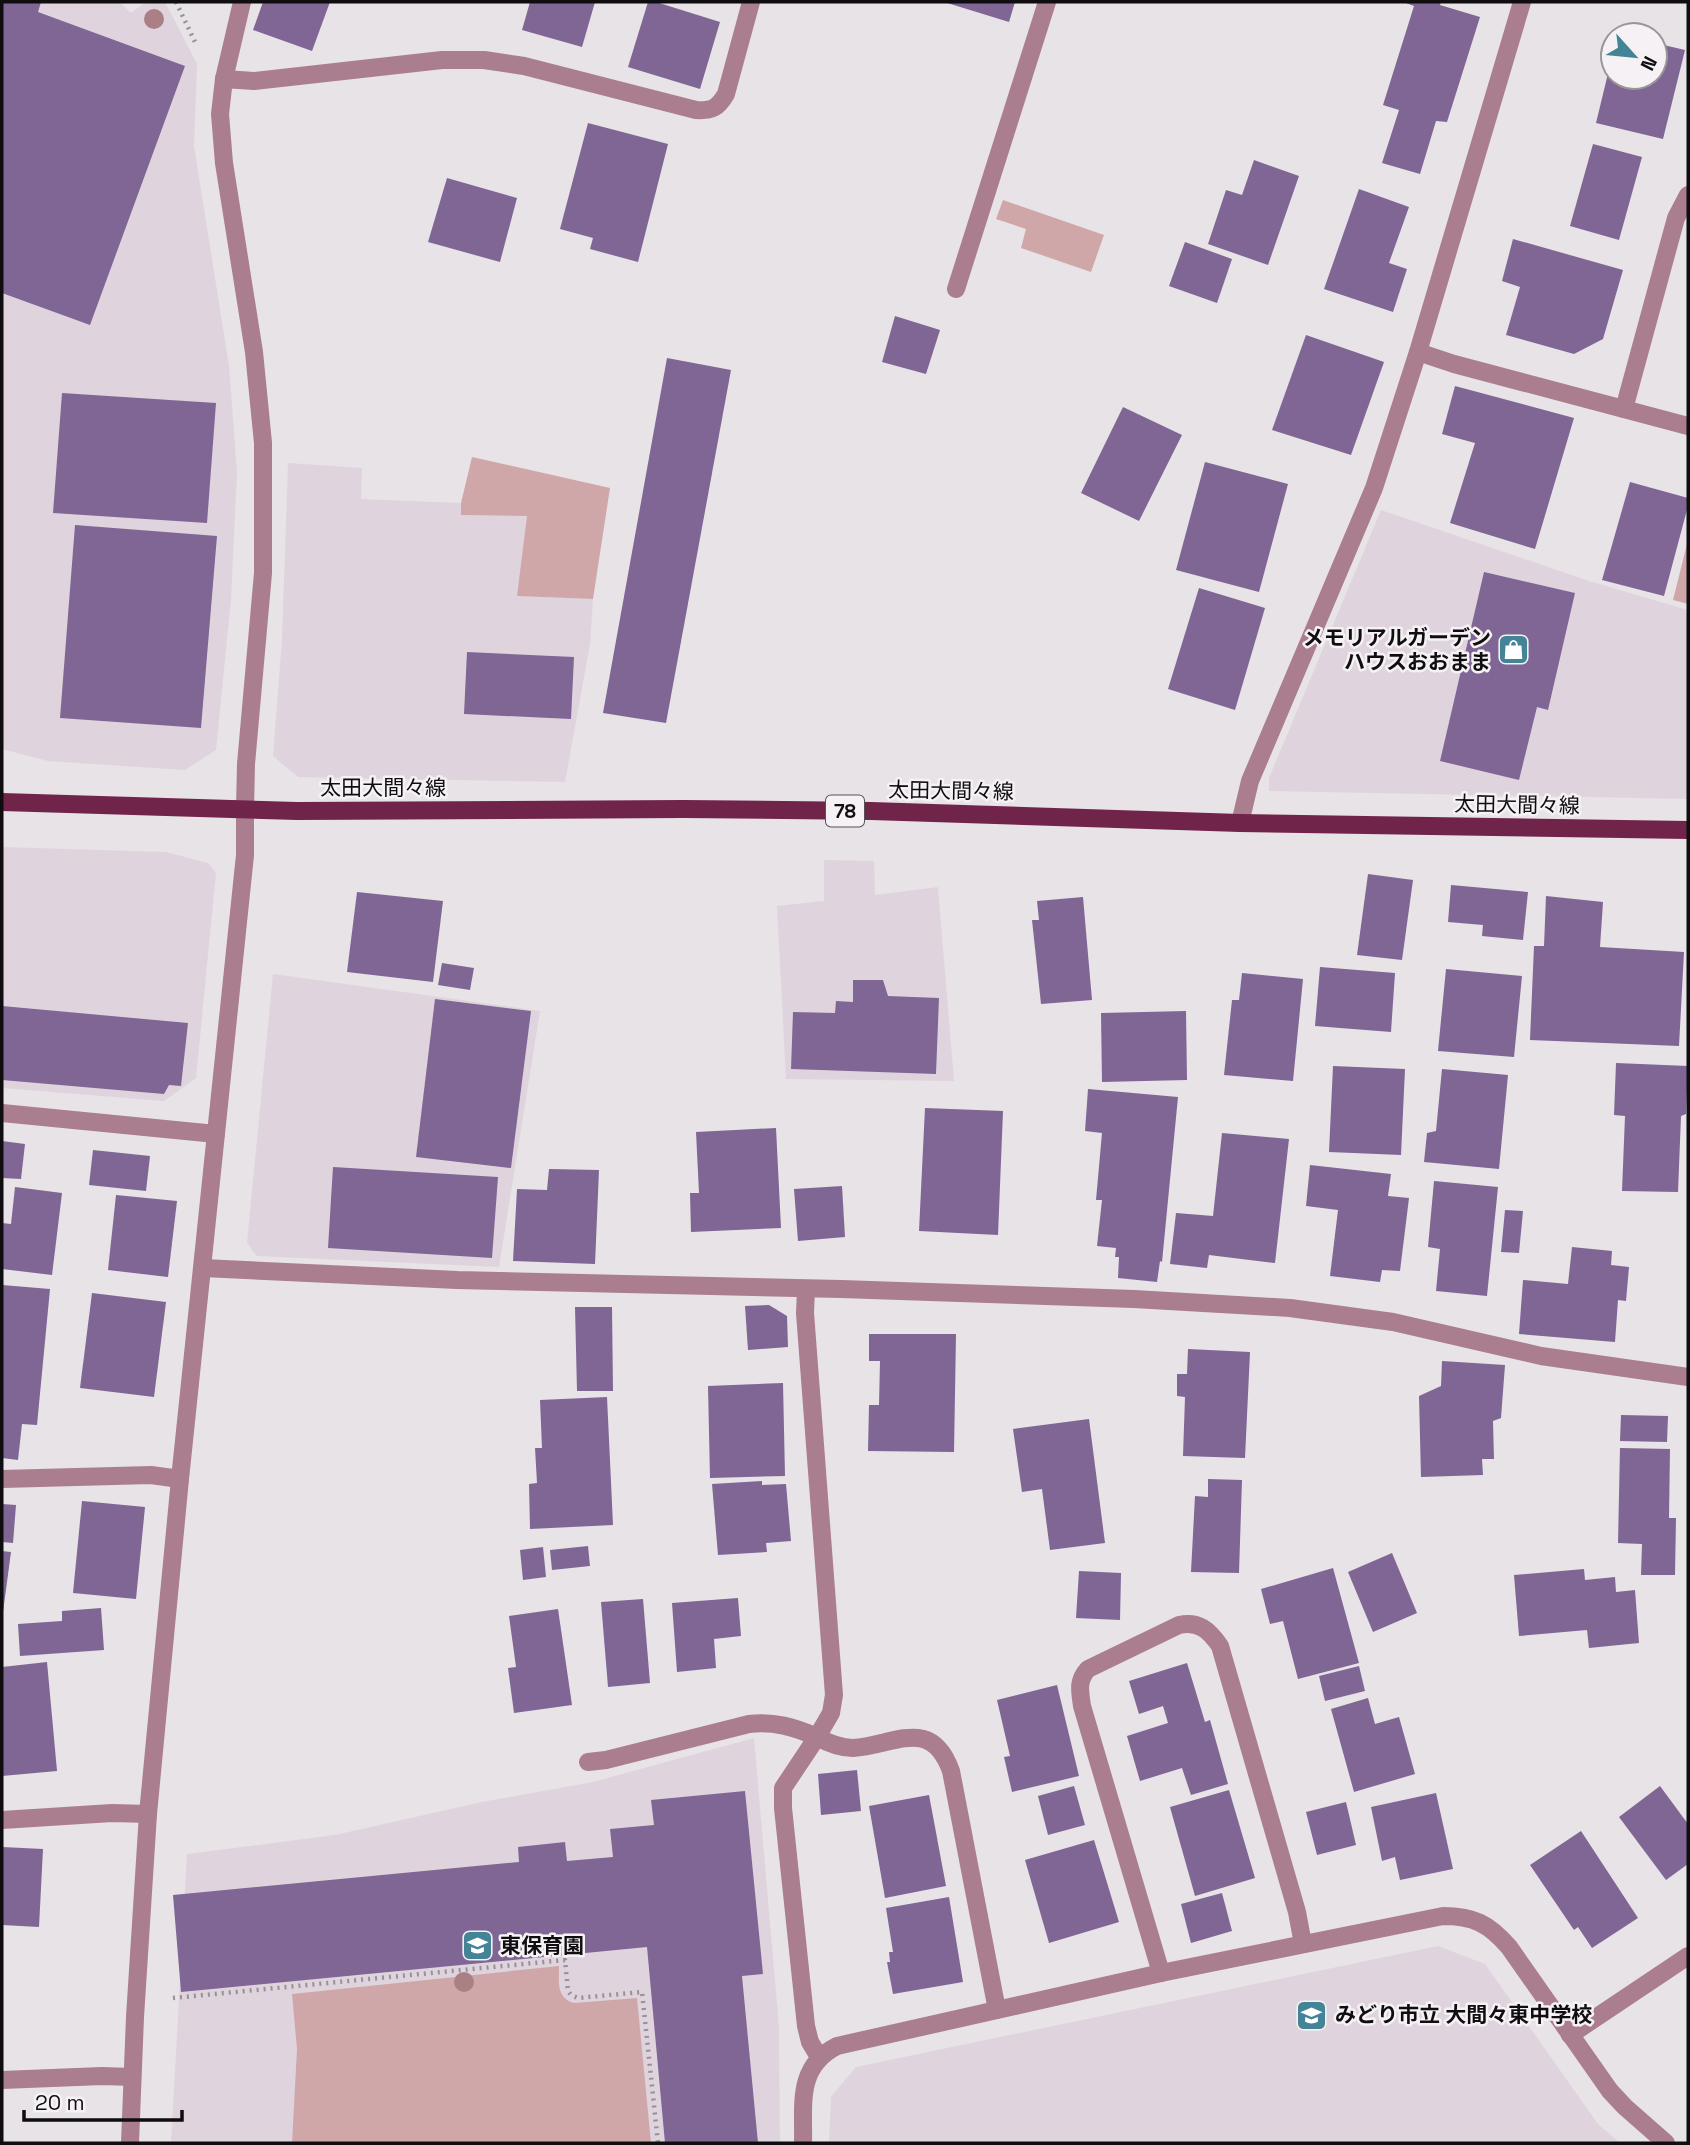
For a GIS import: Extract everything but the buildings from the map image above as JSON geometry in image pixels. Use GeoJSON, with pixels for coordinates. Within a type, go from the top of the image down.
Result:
{"type":"FeatureCollection","features":[{"type":"Feature","properties":{"kind":"main road","name":"太田大間々線"},"geometry":{"type":"LineString","coordinates":[[2,802],[297,811],[871,811],[1240,823],[1688,830]]}},
{"type":"Feature","properties":{"kind":"street"},"geometry":{"type":"LineString","coordinates":[[130,2143],[148,1814],[245,855],[246,764],[263,573],[263,443],[254,352],[224,163],[220,114],[224,79],[242,2]]}},
{"type":"Feature","properties":{"kind":"street"},"geometry":{"type":"LineString","coordinates":[[224,79],[254,81],[442,60],[484,61],[524,66],[696,110],[709,110],[719,105],[726,94],[751,2]]}},
{"type":"Feature","properties":{"kind":"street"},"geometry":{"type":"LineString","coordinates":[[956,289],[1046,2]]}},
{"type":"Feature","properties":{"kind":"street"},"geometry":{"type":"LineString","coordinates":[[1240,823],[1250,781],[1374,488],[1418,352],[1522,2]]}},
{"type":"Feature","properties":{"kind":"street"},"geometry":{"type":"LineString","coordinates":[[1624,409],[1676,218],[1688,195]]}},
{"type":"Feature","properties":{"kind":"street"},"geometry":{"type":"LineString","coordinates":[[1418,352],[1688,426]]}},
{"type":"Feature","properties":{"kind":"street"},"geometry":{"type":"LineString","coordinates":[[2,1112],[216,1134]]}},
{"type":"Feature","properties":{"kind":"street"},"geometry":{"type":"LineString","coordinates":[[203,1268],[471,1281],[1043,1296],[1290,1308],[1393,1322],[1541,1356],[1688,1377]]}},
{"type":"Feature","properties":{"kind":"street"},"geometry":{"type":"LineString","coordinates":[[806,1289],[805,1313],[834,1695],[831,1713],[783,1788],[783,1808],[806,2026],[810,2042],[819,2057]]}},
{"type":"Feature","properties":{"kind":"street"},"geometry":{"type":"LineString","coordinates":[[2,1479],[151,1475],[180,1479]]}},
{"type":"Feature","properties":{"kind":"street"},"geometry":{"type":"LineString","coordinates":[[1161,1973],[1082,1706],[1079,1686],[1081,1676],[1088,1669],[1179,1625],[1199,1624],[1211,1633],[1220,1646],[1297,1912],[1303,1944]]}},
{"type":"Feature","properties":{"kind":"street"},"geometry":{"type":"LineString","coordinates":[[589,1762],[764,1722],[780,1724],[831,1744],[852,1748],[910,1737],[923,1738],[937,1745],[946,1755],[951,1771],[997,2010]]}},
{"type":"Feature","properties":{"kind":"street"},"geometry":{"type":"LineString","coordinates":[[2,1820],[112,1812],[148,1814]]}},
{"type":"Feature","properties":{"kind":"street"},"geometry":{"type":"LineString","coordinates":[[803,2143],[805,2084],[808,2073],[819,2057],[837,2046],[854,2040],[1161,1973],[1443,1916],[1476,1920],[1492,1929],[1509,1947],[1610,2091],[1666,2143]]}},
{"type":"Feature","properties":{"kind":"street"},"geometry":{"type":"LineString","coordinates":[[1570,2035],[1688,1956]]}},
{"type":"Feature","properties":{"kind":"street"},"geometry":{"type":"LineString","coordinates":[[2,2080],[132,2077]]}},
{"type":"Feature","properties":{"kind":"path"},"geometry":{"type":"LineString","coordinates":[[165,1998],[565,1960],[568,1991],[571,1996],[578,1998],[642,1992],[658,2143]]}},
{"type":"Feature","properties":{"kind":"shaded area"},"geometry":{"type":"Polygon","coordinates":[[[2,2],[120,2],[131,13],[146,2],[165,2],[197,64],[194,146],[229,366],[237,472],[231,599],[216,750],[185,770],[48,761],[2,749],[2,2]]]}},
{"type":"Feature","properties":{"kind":"shaded area"},"geometry":{"type":"Polygon","coordinates":[[[1003,200],[1104,235],[1091,272],[1021,248],[1026,229],[996,219],[1003,200]]]}},
{"type":"Feature","properties":{"kind":"shaded area"},"geometry":{"type":"Polygon","coordinates":[[[472,457],[610,488],[593,599],[517,596],[527,516],[461,515],[461,503],[472,457]]]}},
{"type":"Feature","properties":{"kind":"shaded area"},"geometry":{"type":"Polygon","coordinates":[[[288,463],[362,468],[361,499],[461,503],[462,515],[527,516],[518,596],[593,599],[590,644],[565,782],[298,777],[273,756],[282,640],[288,463]]]}},
{"type":"Feature","properties":{"kind":"shaded area"},"geometry":{"type":"Polygon","coordinates":[[[1381,510],[1589,581],[1688,610],[1688,799],[1269,791],[1269,778],[1381,510]]]}},
{"type":"Feature","properties":{"kind":"shaded area"},"geometry":{"type":"Polygon","coordinates":[[[1688,540],[1688,604],[1673,600],[1688,540]]]}},
{"type":"Feature","properties":{"kind":"shaded area"},"geometry":{"type":"Polygon","coordinates":[[[2,847],[166,852],[208,863],[216,873],[196,1078],[164,1101],[2,1088],[2,847]]]}},
{"type":"Feature","properties":{"kind":"shaded area"},"geometry":{"type":"Polygon","coordinates":[[[824,860],[874,861],[875,895],[938,887],[954,1081],[786,1079],[777,906],[824,901],[824,860]]]}},
{"type":"Feature","properties":{"kind":"shaded area"},"geometry":{"type":"Polygon","coordinates":[[[273,974],[540,1011],[499,1267],[257,1256],[247,1243],[273,974]]]}},
{"type":"Feature","properties":{"kind":"shaded area","name":"東保育園"},"geometry":{"type":"Polygon","coordinates":[[[754,1738],[779,2027],[780,2143],[171,2143],[187,1854],[335,1835],[482,1802],[593,1782],[754,1738]]]}},
{"type":"Feature","properties":{"kind":"shaded area","name":"みどり市立 大間々東中学校"},"geometry":{"type":"Polygon","coordinates":[[[1438,1946],[1485,1964],[1598,2124],[1620,2143],[829,2143],[831,2097],[856,2067],[1438,1946]]]}},
{"type":"Feature","properties":{"kind":"shaded area"},"geometry":{"type":"Polygon","coordinates":[[[559,1966],[561,1993],[568,2001],[574,2003],[637,1998],[651,2143],[292,2143],[297,2049],[292,1994],[559,1966]]]}},
{"type":"Feature","properties":{"kind":"place","name":"メモリアルガーデン ハウスおおまま"},"geometry":{"type":"Point","coordinates":[1514,650]}},
{"type":"Feature","properties":{"kind":"place","name":"東保育園"},"geometry":{"type":"Point","coordinates":[477,1946]}},
{"type":"Feature","properties":{"kind":"place","name":"みどり市立 大間々東中学校"},"geometry":{"type":"Point","coordinates":[1312,2015]}}]}
